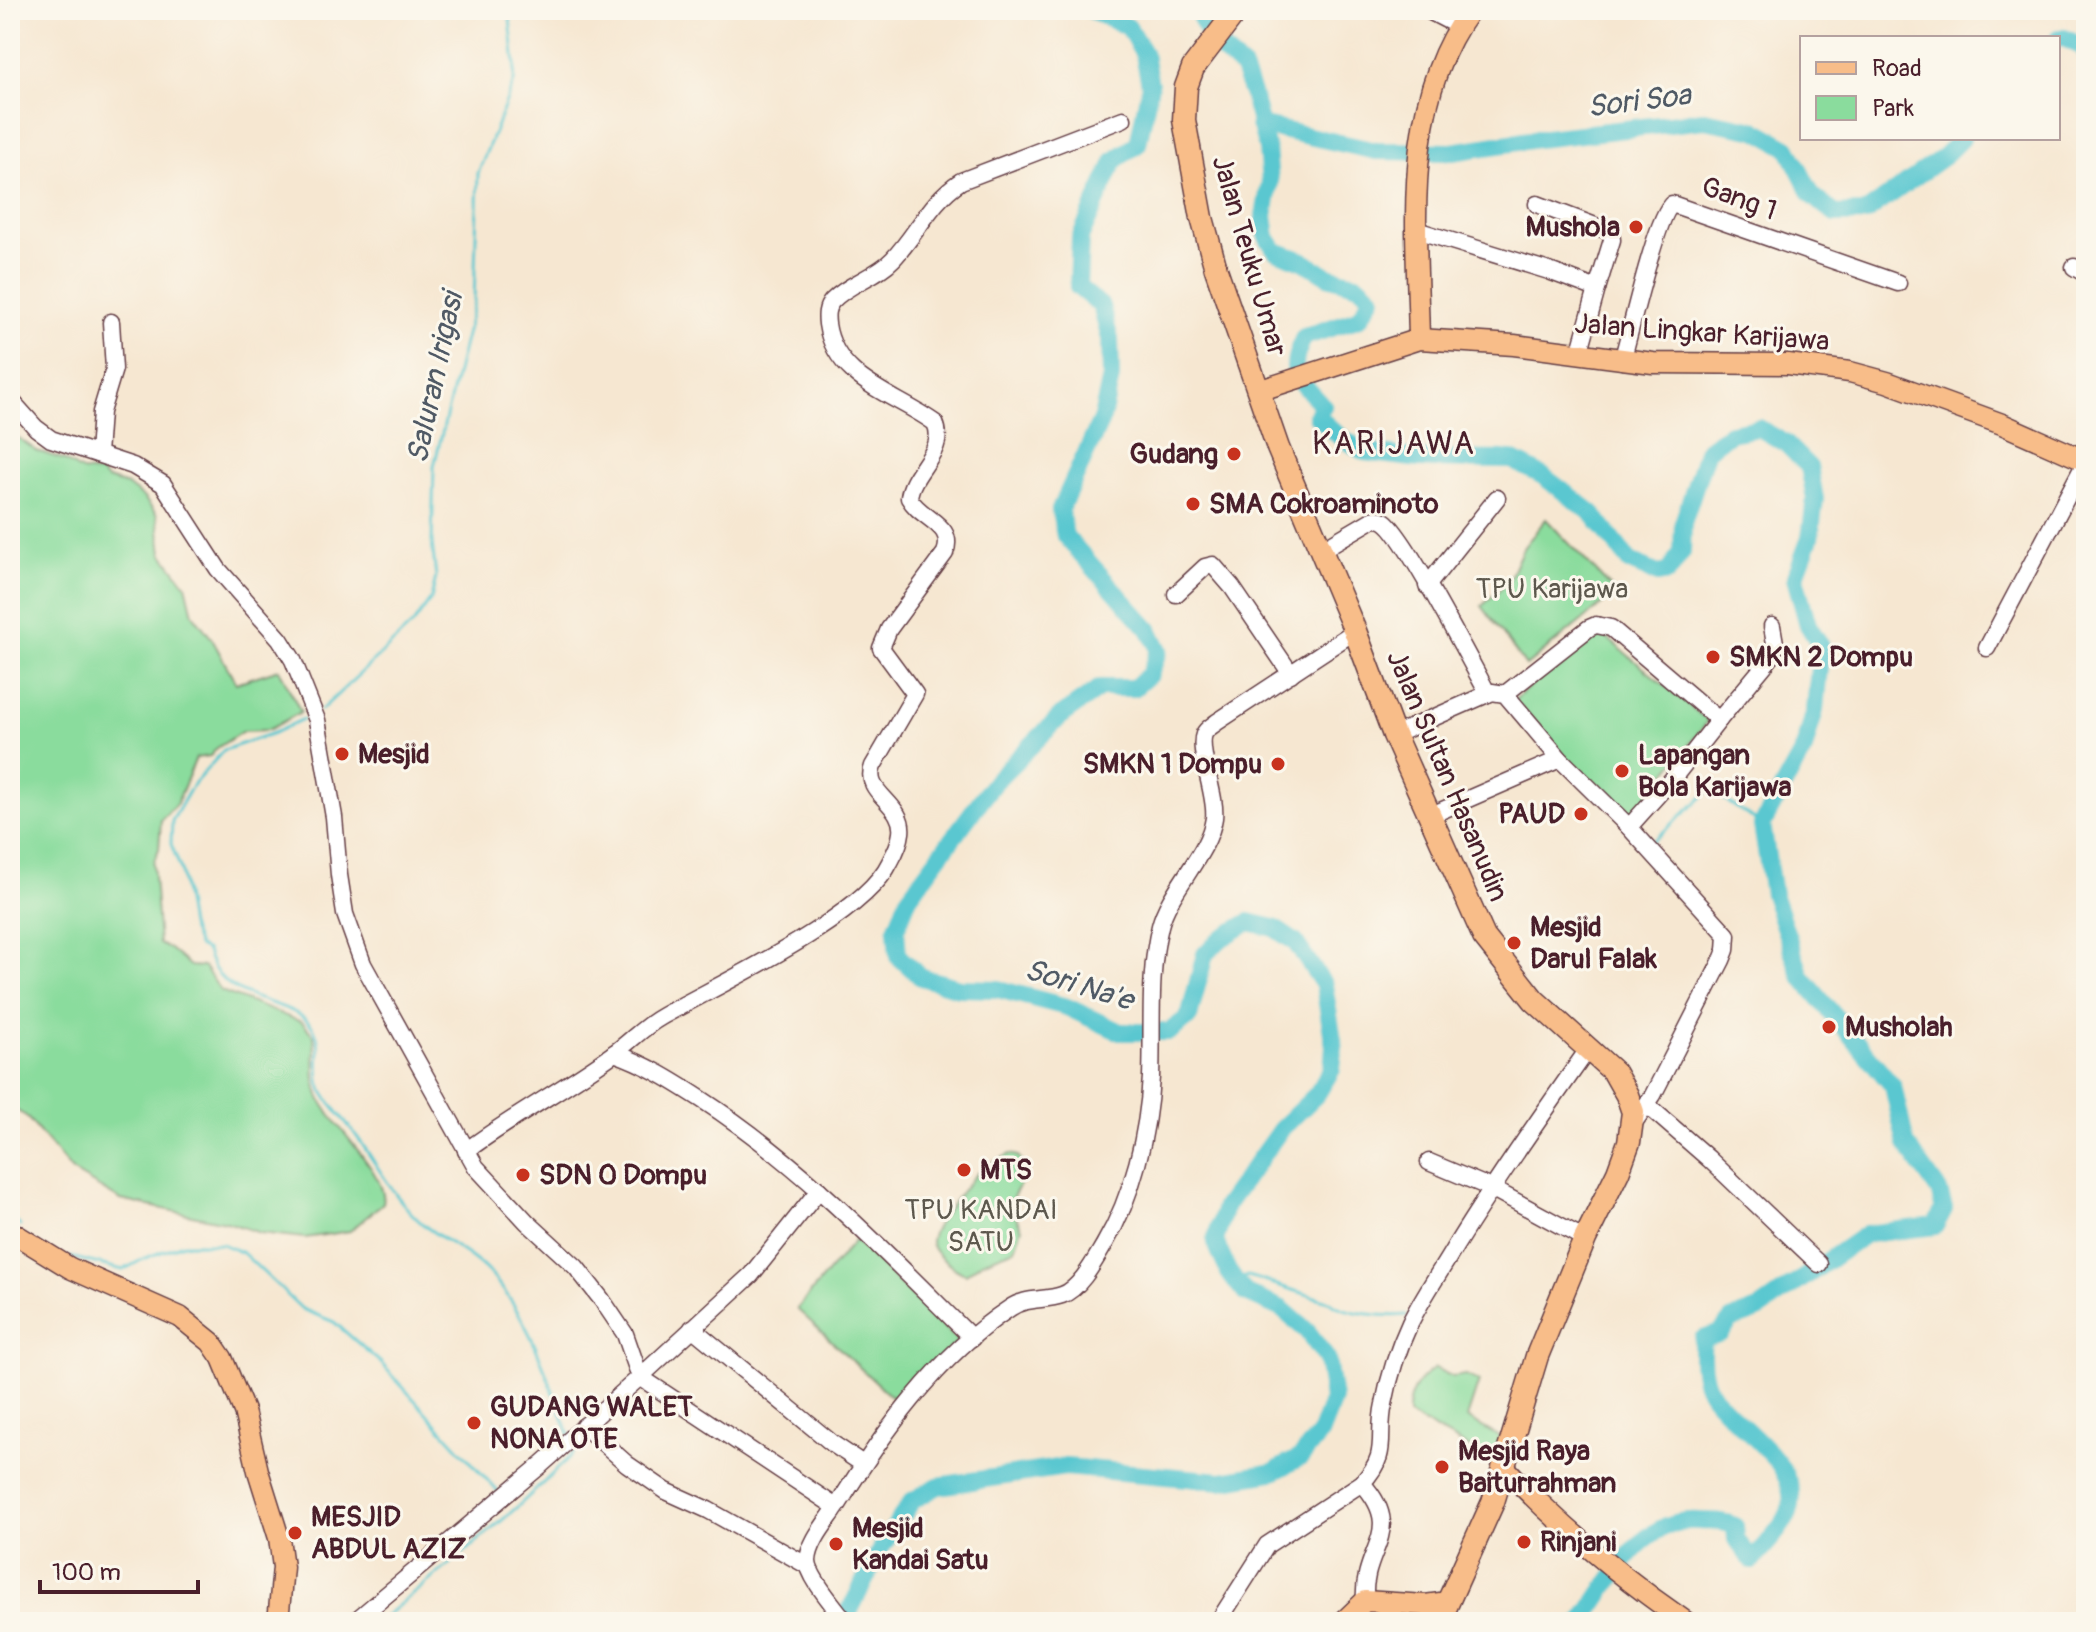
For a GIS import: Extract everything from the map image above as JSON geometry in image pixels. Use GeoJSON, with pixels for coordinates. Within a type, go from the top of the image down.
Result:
{"type":"FeatureCollection","features":[{"type":"Feature","properties":{"kind":"highway","name":"Jalan Teuku Umar"},"geometry":{"type":"LineString","coordinates":[[1237,10],[1193,68],[1186,87],[1184,120],[1202,218],[1258,391]]}},
{"type":"Feature","properties":{"kind":"highway","name":"Jalan Sultan Hasanudin"},"geometry":{"type":"LineString","coordinates":[[1258,391],[1394,735],[1484,937],[1534,1000],[1642,1098],[1632,1105],[1633,1124],[1618,1172],[1585,1239],[1537,1356],[1493,1502],[1444,1612]]}},
{"type":"Feature","properties":{"kind":"main road"},"geometry":{"type":"LineString","coordinates":[[1419,339],[1416,230],[1422,129],[1441,61],[1464,18]]}},
{"type":"Feature","properties":{"kind":"main road","name":"Jalan Lingkar Karijawa"},"geometry":{"type":"LineString","coordinates":[[1258,391],[1419,339],[1514,345],[1622,361],[1788,364],[1850,372],[1887,382],[2002,424],[2086,461]]}},
{"type":"Feature","properties":{"kind":"main road"},"geometry":{"type":"LineString","coordinates":[[10,1231],[70,1268],[180,1317],[211,1342],[222,1358],[244,1411],[258,1471],[279,1538],[283,1567],[278,1622]]}},
{"type":"Feature","properties":{"kind":"main road"},"geometry":{"type":"LineString","coordinates":[[1504,1467],[1607,1561],[1686,1622]]}},
{"type":"Feature","properties":{"kind":"main road"},"geometry":{"type":"LineString","coordinates":[[1493,1502],[1527,1491]]}},
{"type":"Feature","properties":{"kind":"main road"},"geometry":{"type":"LineString","coordinates":[[1343,1622],[1365,1601],[1425,1605],[1444,1612]]}},
{"type":"Feature","properties":{"kind":"main road"},"geometry":{"type":"LineString","coordinates":[[1392,1604],[1412,1622]]}},
{"type":"Feature","properties":{"kind":"street"},"geometry":{"type":"LineString","coordinates":[[1427,10],[1464,18]]}},
{"type":"Feature","properties":{"kind":"street"},"geometry":{"type":"LineString","coordinates":[[466,1151],[614,1053],[659,1018],[729,982],[815,930],[852,904],[888,867],[901,831],[899,817],[872,785],[870,776],[915,694],[881,648],[889,629],[945,553],[949,541],[947,535],[916,510],[909,498],[911,486],[933,452],[939,436],[935,423],[846,367],[828,332],[828,307],[841,294],[891,261],[938,199],[961,181],[1123,119]]}},
{"type":"Feature","properties":{"kind":"street"},"geometry":{"type":"LineString","coordinates":[[1537,204],[1611,232],[1612,240],[1579,354]]}},
{"type":"Feature","properties":{"kind":"street","name":"Gang 1"},"geometry":{"type":"LineString","coordinates":[[1622,361],[1657,238],[1667,209],[1672,204],[1898,283]]}},
{"type":"Feature","properties":{"kind":"street"},"geometry":{"type":"LineString","coordinates":[[1416,230],[1597,289]]}},
{"type":"Feature","properties":{"kind":"street"},"geometry":{"type":"LineString","coordinates":[[98,454],[101,412],[114,369],[111,322]]}},
{"type":"Feature","properties":{"kind":"street"},"geometry":{"type":"LineString","coordinates":[[10,399],[51,439],[133,466],[163,484],[199,543],[280,639],[293,660],[317,720],[334,817],[343,901],[352,937],[363,964],[476,1167],[527,1222],[576,1267],[602,1300],[625,1334],[640,1377],[836,1507]]}},
{"type":"Feature","properties":{"kind":"street"},"geometry":{"type":"LineString","coordinates":[[1987,648],[2086,461]]}},
{"type":"Feature","properties":{"kind":"street"},"geometry":{"type":"LineString","coordinates":[[1427,586],[1497,498]]}},
{"type":"Feature","properties":{"kind":"street"},"geometry":{"type":"LineString","coordinates":[[1321,550],[1368,522],[1380,520],[1387,523],[1496,694],[1629,827],[1723,930],[1727,940],[1722,960],[1642,1098],[1819,1264]]}},
{"type":"Feature","properties":{"kind":"street"},"geometry":{"type":"LineString","coordinates":[[1176,594],[1205,567],[1213,565],[1232,587],[1291,674]]}},
{"type":"Feature","properties":{"kind":"street"},"geometry":{"type":"LineString","coordinates":[[1394,735],[1496,694],[1596,625],[1604,625],[1623,637],[1719,720]]}},
{"type":"Feature","properties":{"kind":"street"},"geometry":{"type":"LineString","coordinates":[[1629,827],[1674,777],[1773,655],[1775,643],[1772,626]]}},
{"type":"Feature","properties":{"kind":"street"},"geometry":{"type":"LineString","coordinates":[[808,1566],[809,1552],[814,1542],[901,1411],[972,1338],[1015,1304],[1064,1295],[1073,1289],[1103,1247],[1122,1209],[1137,1163],[1151,1080],[1152,972],[1162,918],[1209,834],[1214,816],[1203,736],[1217,722],[1355,631]]}},
{"type":"Feature","properties":{"kind":"street"},"geometry":{"type":"LineString","coordinates":[[1429,816],[1560,759]]}},
{"type":"Feature","properties":{"kind":"street"},"geometry":{"type":"LineString","coordinates":[[1218,1622],[1267,1545],[1362,1483],[1378,1462],[1383,1439],[1383,1406],[1396,1357],[1410,1323],[1491,1188],[1589,1048]]}},
{"type":"Feature","properties":{"kind":"street"},"geometry":{"type":"LineString","coordinates":[[614,1053],[654,1069],[771,1148],[819,1190],[972,1338]]}},
{"type":"Feature","properties":{"kind":"street"},"geometry":{"type":"LineString","coordinates":[[1429,1162],[1491,1188],[1585,1239]]}},
{"type":"Feature","properties":{"kind":"street"},"geometry":{"type":"LineString","coordinates":[[354,1622],[584,1426],[751,1275],[819,1190]]}},
{"type":"Feature","properties":{"kind":"street"},"geometry":{"type":"LineString","coordinates":[[692,1328],[833,1444],[863,1464]]}},
{"type":"Feature","properties":{"kind":"street"},"geometry":{"type":"LineString","coordinates":[[584,1426],[627,1464],[666,1491],[708,1510],[808,1566],[846,1622]]}},
{"type":"Feature","properties":{"kind":"street"},"geometry":{"type":"LineString","coordinates":[[1362,1483],[1377,1500],[1383,1519],[1367,1575],[1365,1601]]}},
{"type":"Feature","properties":{"kind":"green space"},"geometry":{"type":"Polygon","coordinates":[[[10,432],[37,451],[62,459],[82,471],[100,473],[107,479],[127,485],[143,497],[157,515],[162,553],[186,585],[193,614],[212,639],[236,683],[279,669],[301,712],[268,730],[243,731],[210,756],[196,758],[177,803],[161,820],[159,849],[153,863],[159,944],[190,966],[204,967],[221,991],[302,1022],[314,1036],[315,1075],[320,1098],[369,1165],[383,1192],[383,1203],[350,1231],[305,1238],[260,1233],[230,1223],[121,1200],[72,1171],[26,1116],[10,1107],[10,432]]]}},
{"type":"Feature","properties":{"kind":"green space","name":"TPU Karijawa"},"geometry":{"type":"Polygon","coordinates":[[[1546,519],[1616,593],[1526,666],[1482,606],[1508,582],[1523,548],[1546,519]]]}},
{"type":"Feature","properties":{"kind":"green space","name":"Lapangan Bola Karijawa"},"geometry":{"type":"Polygon","coordinates":[[[1595,628],[1708,721],[1627,822],[1510,704],[1595,628]]]}},
{"type":"Feature","properties":{"kind":"green space","name":"TPU KANDAI SATU"},"geometry":{"type":"Polygon","coordinates":[[[1010,1154],[1018,1156],[1028,1170],[1009,1204],[1022,1228],[1015,1249],[982,1262],[966,1274],[939,1256],[932,1246],[933,1234],[954,1201],[981,1170],[1010,1154]]]}},
{"type":"Feature","properties":{"kind":"green space"},"geometry":{"type":"Polygon","coordinates":[[[855,1240],[958,1341],[902,1407],[797,1309],[855,1240]]]}},
{"type":"Feature","properties":{"kind":"green space"},"geometry":{"type":"Polygon","coordinates":[[[1435,1368],[1453,1377],[1466,1375],[1479,1381],[1467,1418],[1501,1438],[1494,1461],[1408,1415],[1409,1401],[1415,1388],[1435,1368]]]}},
{"type":"Feature","properties":{"kind":"waterway","name":"Saluran Irigasi"},"geometry":{"type":"LineString","coordinates":[[321,710],[413,624],[431,599],[436,577],[432,543],[434,466],[474,302],[478,173],[514,82],[509,10]]}},
{"type":"Feature","properties":{"kind":"waterway","name":"Sori Na'e"},"geometry":{"type":"LineString","coordinates":[[848,1622],[850,1610],[882,1546],[912,1501],[938,1486],[1065,1467],[1221,1481],[1273,1472],[1301,1457],[1321,1432],[1333,1399],[1327,1359],[1307,1331],[1282,1309],[1246,1293],[1228,1271],[1215,1241],[1225,1207],[1281,1129],[1317,1094],[1332,1069],[1334,1046],[1324,985],[1295,942],[1274,928],[1249,922],[1222,938],[1205,954],[1189,1017],[1169,1032],[1120,1032],[1067,1007],[998,989],[959,988],[921,977],[898,956],[896,929],[909,897],[996,780],[1062,715],[1100,688],[1134,688],[1150,674],[1159,650],[1149,629],[1065,536],[1060,510],[1102,418],[1111,377],[1110,339],[1101,306],[1078,287],[1080,238],[1115,160],[1138,144],[1150,85],[1144,54],[1128,27],[1091,10]]}},
{"type":"Feature","properties":{"kind":"waterway"},"geometry":{"type":"LineString","coordinates":[[1197,10],[1214,44],[1242,67],[1253,96],[1267,149],[1270,182],[1264,216],[1267,237],[1276,251],[1303,261],[1328,276],[1359,285],[1372,297],[1360,318],[1304,337],[1295,360],[1297,375],[1323,406],[1317,416],[1338,435],[1364,452],[1420,459],[1512,460],[1543,476],[1592,513],[1630,562],[1658,574],[1668,572],[1682,552],[1683,523],[1707,450],[1730,433],[1759,428],[1785,443],[1809,467],[1815,499],[1810,538],[1795,578],[1808,625],[1821,646],[1815,710],[1804,749],[1762,825],[1773,894],[1801,976],[1893,1086],[1906,1144],[1939,1191],[1944,1209],[1935,1226],[1866,1234],[1758,1310],[1731,1320],[1721,1333],[1703,1339],[1705,1381],[1721,1405],[1764,1447],[1787,1478],[1791,1495],[1789,1512],[1752,1561],[1736,1539],[1735,1526],[1730,1524],[1678,1522],[1660,1529],[1630,1555],[1582,1622]]}},
{"type":"Feature","properties":{"kind":"waterway","name":"Sori Soa"},"geometry":{"type":"LineString","coordinates":[[2060,38],[2083,47],[2086,54]]}},
{"type":"Feature","properties":{"kind":"waterway","name":"Sori Soa"},"geometry":{"type":"LineString","coordinates":[[1259,125],[1376,151],[1452,152],[1704,120],[1756,130],[1788,148],[1812,195],[1835,214],[1865,213],[1943,157],[1960,140]]}},
{"type":"Feature","properties":{"kind":"waterway","name":"Saluran Irigasi"},"geometry":{"type":"LineString","coordinates":[[303,719],[274,733],[224,750],[192,786],[172,821],[171,844],[181,870],[190,926],[198,946],[207,951],[215,970],[228,983],[292,1011],[306,1019],[315,1031],[320,1085],[326,1097],[414,1216],[477,1262],[506,1294],[536,1348],[569,1434]]}},
{"type":"Feature","properties":{"kind":"waterway"},"geometry":{"type":"LineString","coordinates":[[1652,842],[1710,790],[1762,825]]}},
{"type":"Feature","properties":{"kind":"waterway"},"geometry":{"type":"LineString","coordinates":[[10,1215],[20,1226]]}},
{"type":"Feature","properties":{"kind":"waterway"},"geometry":{"type":"LineString","coordinates":[[71,1257],[123,1270],[183,1244],[222,1244],[243,1253],[302,1309],[334,1322],[381,1363],[500,1494]]}},
{"type":"Feature","properties":{"kind":"waterway"},"geometry":{"type":"LineString","coordinates":[[1235,1281],[1248,1276],[1356,1312],[1406,1315]]}},
{"type":"Feature","properties":{"kind":"waterway"},"geometry":{"type":"LineString","coordinates":[[378,1622],[532,1494],[579,1447],[576,1443]]}},
{"type":"Feature","properties":{"kind":"place","name":"Mushola"},"geometry":{"type":"Point","coordinates":[1636,227]}},
{"type":"Feature","properties":{"kind":"place","name":"Gudang"},"geometry":{"type":"Point","coordinates":[1234,454]}},
{"type":"Feature","properties":{"kind":"place","name":"SMA Cokroaminoto"},"geometry":{"type":"Point","coordinates":[1193,504]}},
{"type":"Feature","properties":{"kind":"place","name":"SMKN 2 Dompu"},"geometry":{"type":"Point","coordinates":[1713,657]}},
{"type":"Feature","properties":{"kind":"place","name":"Mesjid"},"geometry":{"type":"Point","coordinates":[342,754]}},
{"type":"Feature","properties":{"kind":"place","name":"SMKN 1 Dompu"},"geometry":{"type":"Point","coordinates":[1278,764]}},
{"type":"Feature","properties":{"kind":"place","name":"Lapangan Bola Karijawa"},"geometry":{"type":"Point","coordinates":[1622,771]}},
{"type":"Feature","properties":{"kind":"place","name":"PAUD"},"geometry":{"type":"Point","coordinates":[1581,814]}},
{"type":"Feature","properties":{"kind":"place","name":"Mesjid Darul Falak"},"geometry":{"type":"Point","coordinates":[1514,943]}},
{"type":"Feature","properties":{"kind":"place","name":"Musholah"},"geometry":{"type":"Point","coordinates":[1829,1027]}},
{"type":"Feature","properties":{"kind":"place","name":"MTS"},"geometry":{"type":"Point","coordinates":[964,1170]}},
{"type":"Feature","properties":{"kind":"place","name":"SDN 0 Dompu"},"geometry":{"type":"Point","coordinates":[523,1175]}},
{"type":"Feature","properties":{"kind":"place","name":"GUDANG WALET NONA OTE"},"geometry":{"type":"Point","coordinates":[474,1423]}},
{"type":"Feature","properties":{"kind":"place","name":"Mesjid Raya Baiturrahman"},"geometry":{"type":"Point","coordinates":[1442,1467]}},
{"type":"Feature","properties":{"kind":"place","name":"MESJID ABDUL AZIZ"},"geometry":{"type":"Point","coordinates":[295,1533]}},
{"type":"Feature","properties":{"kind":"place","name":"Rinjani"},"geometry":{"type":"Point","coordinates":[1524,1542]}},
{"type":"Feature","properties":{"kind":"place","name":"Mesjid Kandai Satu"},"geometry":{"type":"Point","coordinates":[836,1544]}},
{"type":"Feature","properties":{"kind":"district","name":"KARIJAWA"},"geometry":{"type":"Point","coordinates":[1394,444]}}]}
